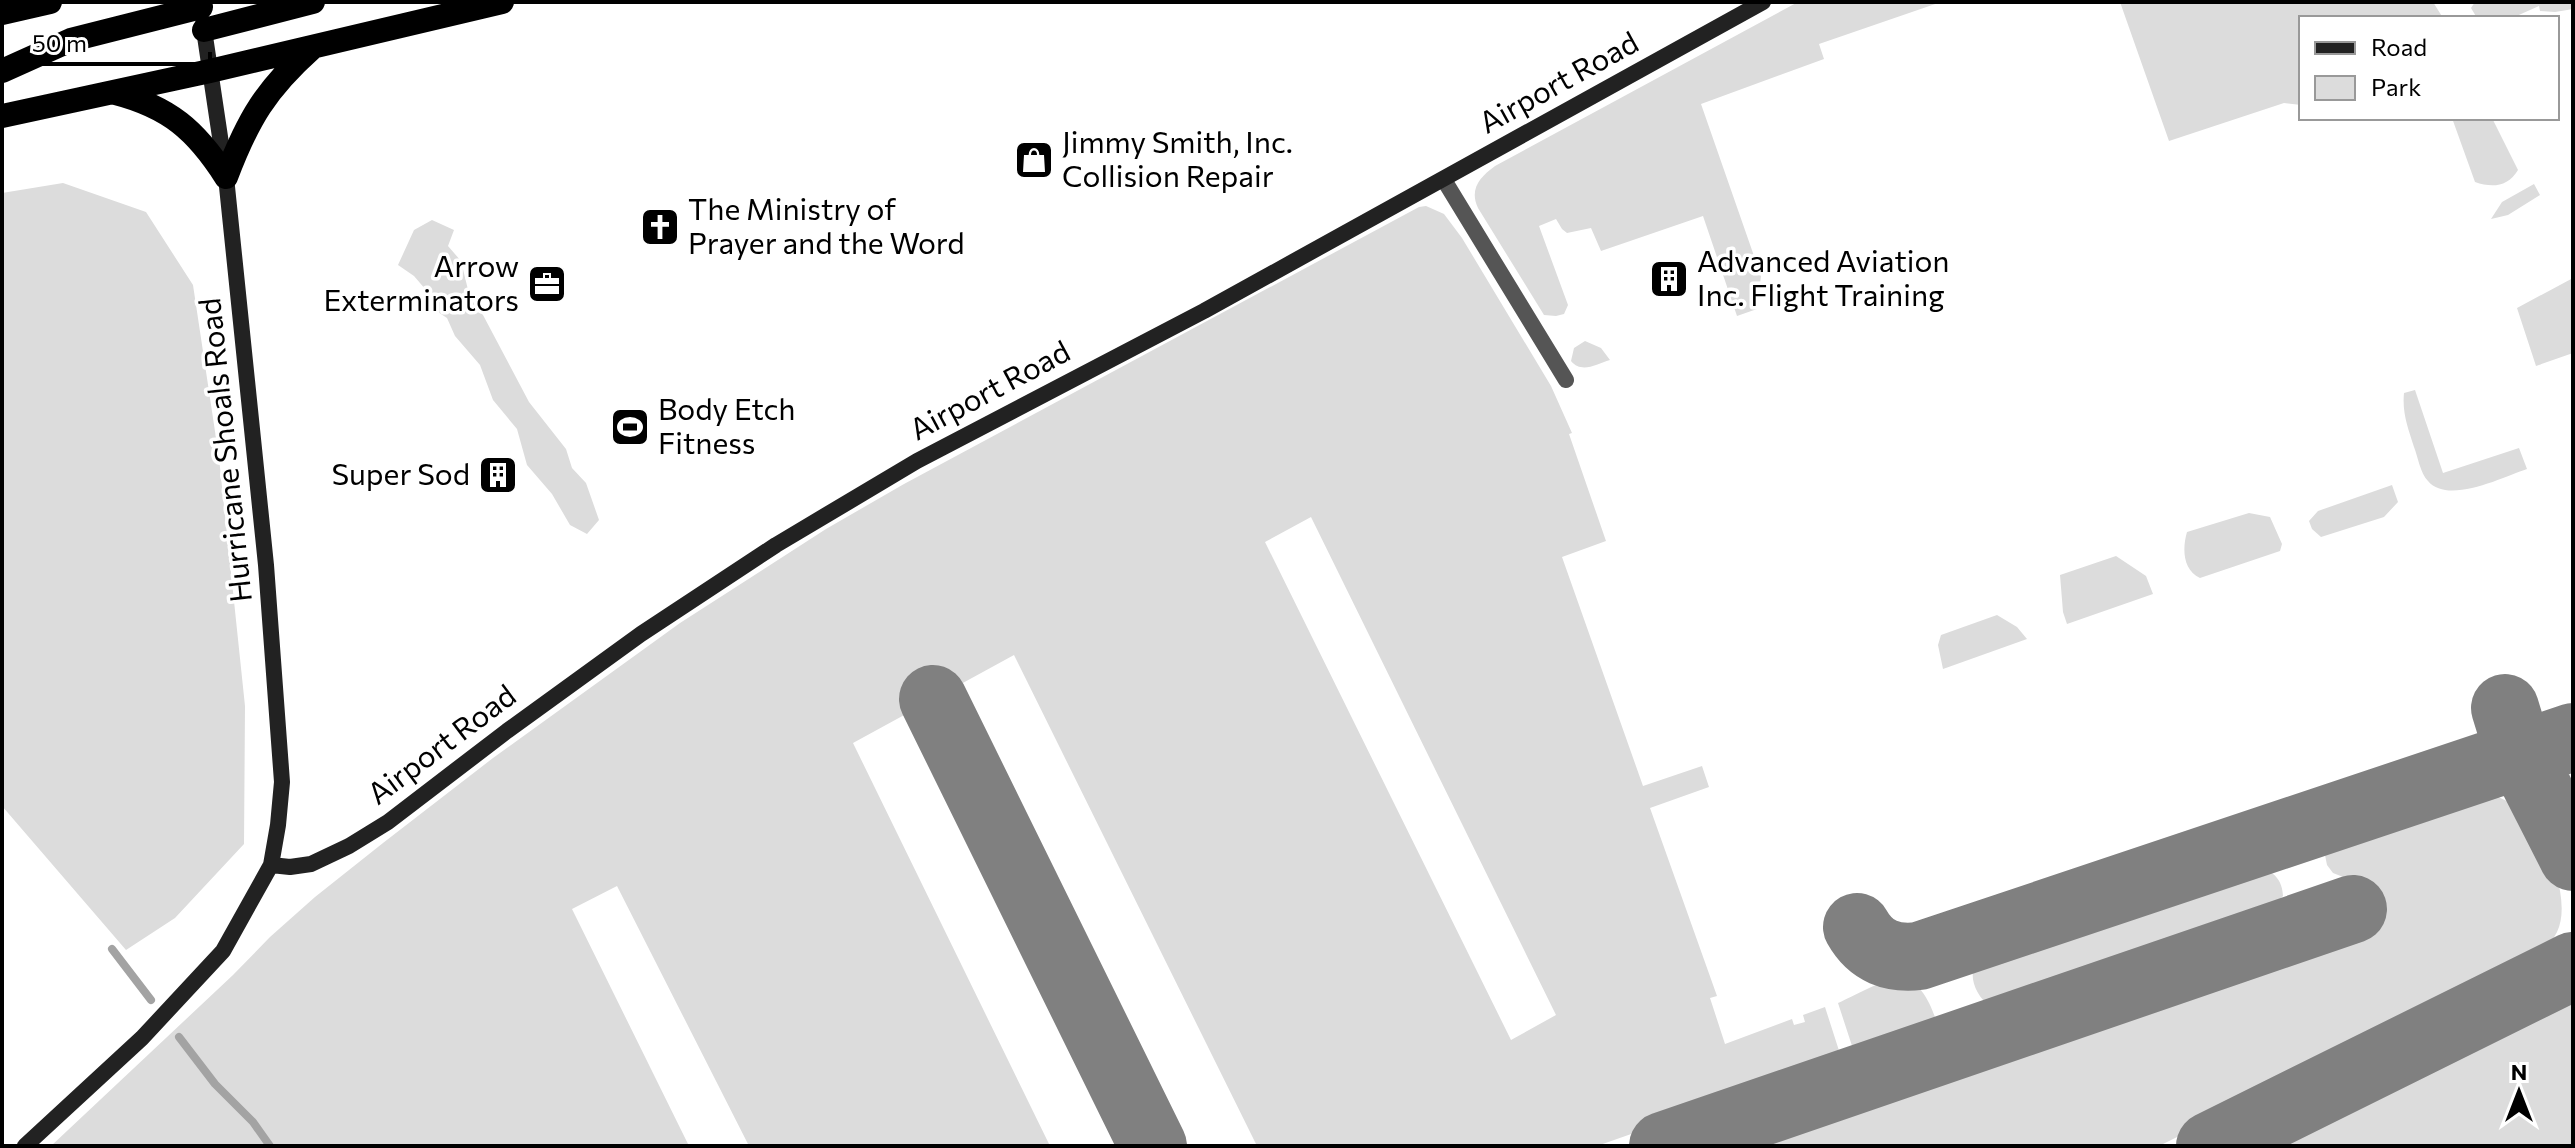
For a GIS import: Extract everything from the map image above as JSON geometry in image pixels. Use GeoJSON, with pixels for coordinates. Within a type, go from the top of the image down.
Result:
{"type":"FeatureCollection","features":[{"type":"Feature","properties":{"kind":"highway"},"geometry":{"type":"LineString","coordinates":[[2,13],[50,2]]}},
{"type":"Feature","properties":{"kind":"highway"},"geometry":{"type":"LineString","coordinates":[[2,71],[71,40],[202,13],[313,2]]}},
{"type":"Feature","properties":{"kind":"highway"},"geometry":{"type":"LineString","coordinates":[[2,116],[502,2]]}},
{"type":"Feature","properties":{"kind":"highway"},"geometry":{"type":"LineString","coordinates":[[226,177],[242,134],[255,111],[283,74],[316,45]]}},
{"type":"Feature","properties":{"kind":"highway"},"geometry":{"type":"LineString","coordinates":[[112,92],[146,102],[179,121],[200,140],[226,177]]}},
{"type":"Feature","properties":{"kind":"street","name":"Airport Road"},"geometry":{"type":"LineString","coordinates":[[271,865],[290,867],[311,864],[388,822],[641,634],[776,545],[917,461],[1204,311],[1763,2]]}},
{"type":"Feature","properties":{"kind":"street","name":"Hurricane Shoals Road"},"geometry":{"type":"LineString","coordinates":[[25,1146],[142,1038],[223,951],[271,865],[278,825],[282,782],[277,695],[226,177],[202,13]]}},
{"type":"Feature","properties":{"kind":"street"},"geometry":{"type":"LineString","coordinates":[[1444,180],[1566,380]]}},
{"type":"Feature","properties":{"kind":"green space"},"geometry":{"type":"Polygon","coordinates":[[[1798,2],[1941,2],[1819,44],[1824,59],[1701,104],[1761,276],[1757,309],[1737,316],[1703,216],[1601,251],[1591,228],[1567,233],[1556,219],[1539,226],[1568,305],[1564,314],[1544,315],[1478,208],[1475,189],[1481,179],[1495,166],[1798,2]]]}},
{"type":"Feature","properties":{"kind":"green space"},"geometry":{"type":"Polygon","coordinates":[[[2120,2],[2433,2],[2442,16],[2299,16],[2299,105],[2284,103],[2169,141],[2120,2]]]}},
{"type":"Feature","properties":{"kind":"green space"},"geometry":{"type":"Polygon","coordinates":[[[2475,2],[2573,2],[2573,9],[2540,11],[2539,6],[2516,16],[2476,16],[2471,8],[2475,2]]]}},
{"type":"Feature","properties":{"kind":"green space"},"geometry":{"type":"Polygon","coordinates":[[[2453,120],[2493,120],[2518,170],[2499,185],[2475,182],[2453,120]]]}},
{"type":"Feature","properties":{"kind":"green space"},"geometry":{"type":"Polygon","coordinates":[[[63,183],[146,212],[193,285],[219,458],[245,706],[244,844],[175,918],[126,950],[2,806],[2,193],[63,183]]]}},
{"type":"Feature","properties":{"kind":"green space"},"geometry":{"type":"Polygon","coordinates":[[[2534,184],[2540,195],[2508,215],[2491,219],[2502,202],[2534,184]]]}},
{"type":"Feature","properties":{"kind":"green space"},"geometry":{"type":"Polygon","coordinates":[[[1426,206],[1444,214],[1462,238],[1551,386],[1572,433],[1569,434],[1606,541],[1562,557],[1643,786],[1702,766],[1709,787],[1650,808],[1717,996],[1710,998],[1725,1044],[1792,1019],[1794,1025],[1805,1022],[1803,1015],[1825,1007],[1842,1060],[1597,1146],[1257,1146],[1014,655],[853,743],[1050,1146],[749,1146],[617,886],[572,909],[689,1146],[51,1146],[315,897],[493,758],[680,623],[826,529],[904,484],[1419,207],[1426,206]],[[1311,517],[1265,542],[1511,1040],[1556,1015],[1311,517]]]}},
{"type":"Feature","properties":{"kind":"green space"},"geometry":{"type":"Polygon","coordinates":[[[432,220],[454,230],[448,246],[461,261],[470,298],[483,315],[529,402],[566,449],[572,468],[586,483],[599,520],[587,534],[570,525],[552,494],[527,465],[517,429],[493,400],[480,365],[455,336],[447,318],[432,308],[426,290],[414,276],[398,265],[414,230],[432,220]]]}},
{"type":"Feature","properties":{"kind":"green space"},"geometry":{"type":"Polygon","coordinates":[[[2573,278],[2573,353],[2536,366],[2517,308],[2573,278]]]}},
{"type":"Feature","properties":{"kind":"green space"},"geometry":{"type":"Polygon","coordinates":[[[1585,341],[1601,348],[1610,360],[1589,367],[1575,365],[1571,361],[1574,348],[1585,341]]]}},
{"type":"Feature","properties":{"kind":"green space"},"geometry":{"type":"Polygon","coordinates":[[[2415,390],[2443,473],[2519,448],[2527,469],[2462,490],[2437,488],[2423,474],[2406,420],[2404,393],[2415,390]]]}},
{"type":"Feature","properties":{"kind":"green space"},"geometry":{"type":"Polygon","coordinates":[[[2392,485],[2398,502],[2384,517],[2321,537],[2312,529],[2309,521],[2318,511],[2392,485]]]}},
{"type":"Feature","properties":{"kind":"green space"},"geometry":{"type":"Polygon","coordinates":[[[2249,513],[2270,517],[2282,544],[2280,551],[2200,578],[2194,574],[2185,558],[2187,532],[2249,513]]]}},
{"type":"Feature","properties":{"kind":"green space"},"geometry":{"type":"Polygon","coordinates":[[[2116,556],[2146,576],[2153,594],[2067,624],[2060,575],[2116,556]]]}},
{"type":"Feature","properties":{"kind":"green space"},"geometry":{"type":"Polygon","coordinates":[[[1997,615],[2017,627],[2027,639],[1943,669],[1938,645],[1941,635],[1997,615]]]}},
{"type":"Feature","properties":{"kind":"green space"},"geometry":{"type":"Polygon","coordinates":[[[2462,789],[2484,792],[2506,801],[2529,819],[2538,833],[2559,885],[2561,918],[2552,940],[2532,959],[2500,977],[2159,1146],[1735,1146],[1915,1081],[1918,1077],[1905,1041],[1854,1052],[1838,1003],[1886,981],[1901,979],[1912,982],[1921,990],[1934,1014],[1949,1067],[1993,1055],[2122,1008],[2359,929],[2347,889],[2356,882],[2333,873],[2327,865],[2325,855],[2329,844],[2344,828],[2462,789]]]}},
{"type":"Feature","properties":{"kind":"green space"},"geometry":{"type":"Polygon","coordinates":[[[2250,862],[2273,874],[2282,889],[2283,896],[2266,913],[1991,1007],[1976,989],[1973,968],[1981,954],[2226,867],[2250,862]]]}},
{"type":"Feature","properties":{"kind":"green space"},"geometry":{"type":"Polygon","coordinates":[[[2573,988],[2573,1146],[2254,1146],[2573,988]]]}},
{"type":"Feature","properties":{"kind":"waterway"},"geometry":{"type":"LineString","coordinates":[[112,949],[151,1000]]}},
{"type":"Feature","properties":{"kind":"waterway"},"geometry":{"type":"LineString","coordinates":[[179,1037],[215,1084],[253,1122],[270,1146]]}},
{"type":"Feature","properties":{"kind":"taxiway"},"geometry":{"type":"LineString","coordinates":[[933,699],[1153,1146]]}},
{"type":"Feature","properties":{"kind":"taxiway"},"geometry":{"type":"LineString","coordinates":[[2505,708],[2517,747],[2573,857]]}},
{"type":"Feature","properties":{"kind":"taxiway"},"geometry":{"type":"LineString","coordinates":[[1857,927],[1869,942],[1883,952],[1919,956],[2573,737]]}},
{"type":"Feature","properties":{"kind":"taxiway"},"geometry":{"type":"LineString","coordinates":[[1663,1146],[2353,909]]}},
{"type":"Feature","properties":{"kind":"taxiway"},"geometry":{"type":"LineString","coordinates":[[2210,1146],[2573,966]]}},
{"type":"Feature","properties":{"kind":"place","name":"Jimmy Smith, Inc. Collision Repair"},"geometry":{"type":"Point","coordinates":[1034,160]}},
{"type":"Feature","properties":{"kind":"place","name":"The Ministry of Prayer and the Word"},"geometry":{"type":"Point","coordinates":[660,227]}},
{"type":"Feature","properties":{"kind":"place","name":"Advanced Aviation Inc. Flight Training"},"geometry":{"type":"Point","coordinates":[1669,279]}},
{"type":"Feature","properties":{"kind":"place","name":"Arrow Exterminators"},"geometry":{"type":"Point","coordinates":[547,284]}},
{"type":"Feature","properties":{"kind":"place","name":"Body Etch Fitness"},"geometry":{"type":"Point","coordinates":[630,427]}},
{"type":"Feature","properties":{"kind":"place","name":"Super Sod"},"geometry":{"type":"Point","coordinates":[498,475]}}]}
